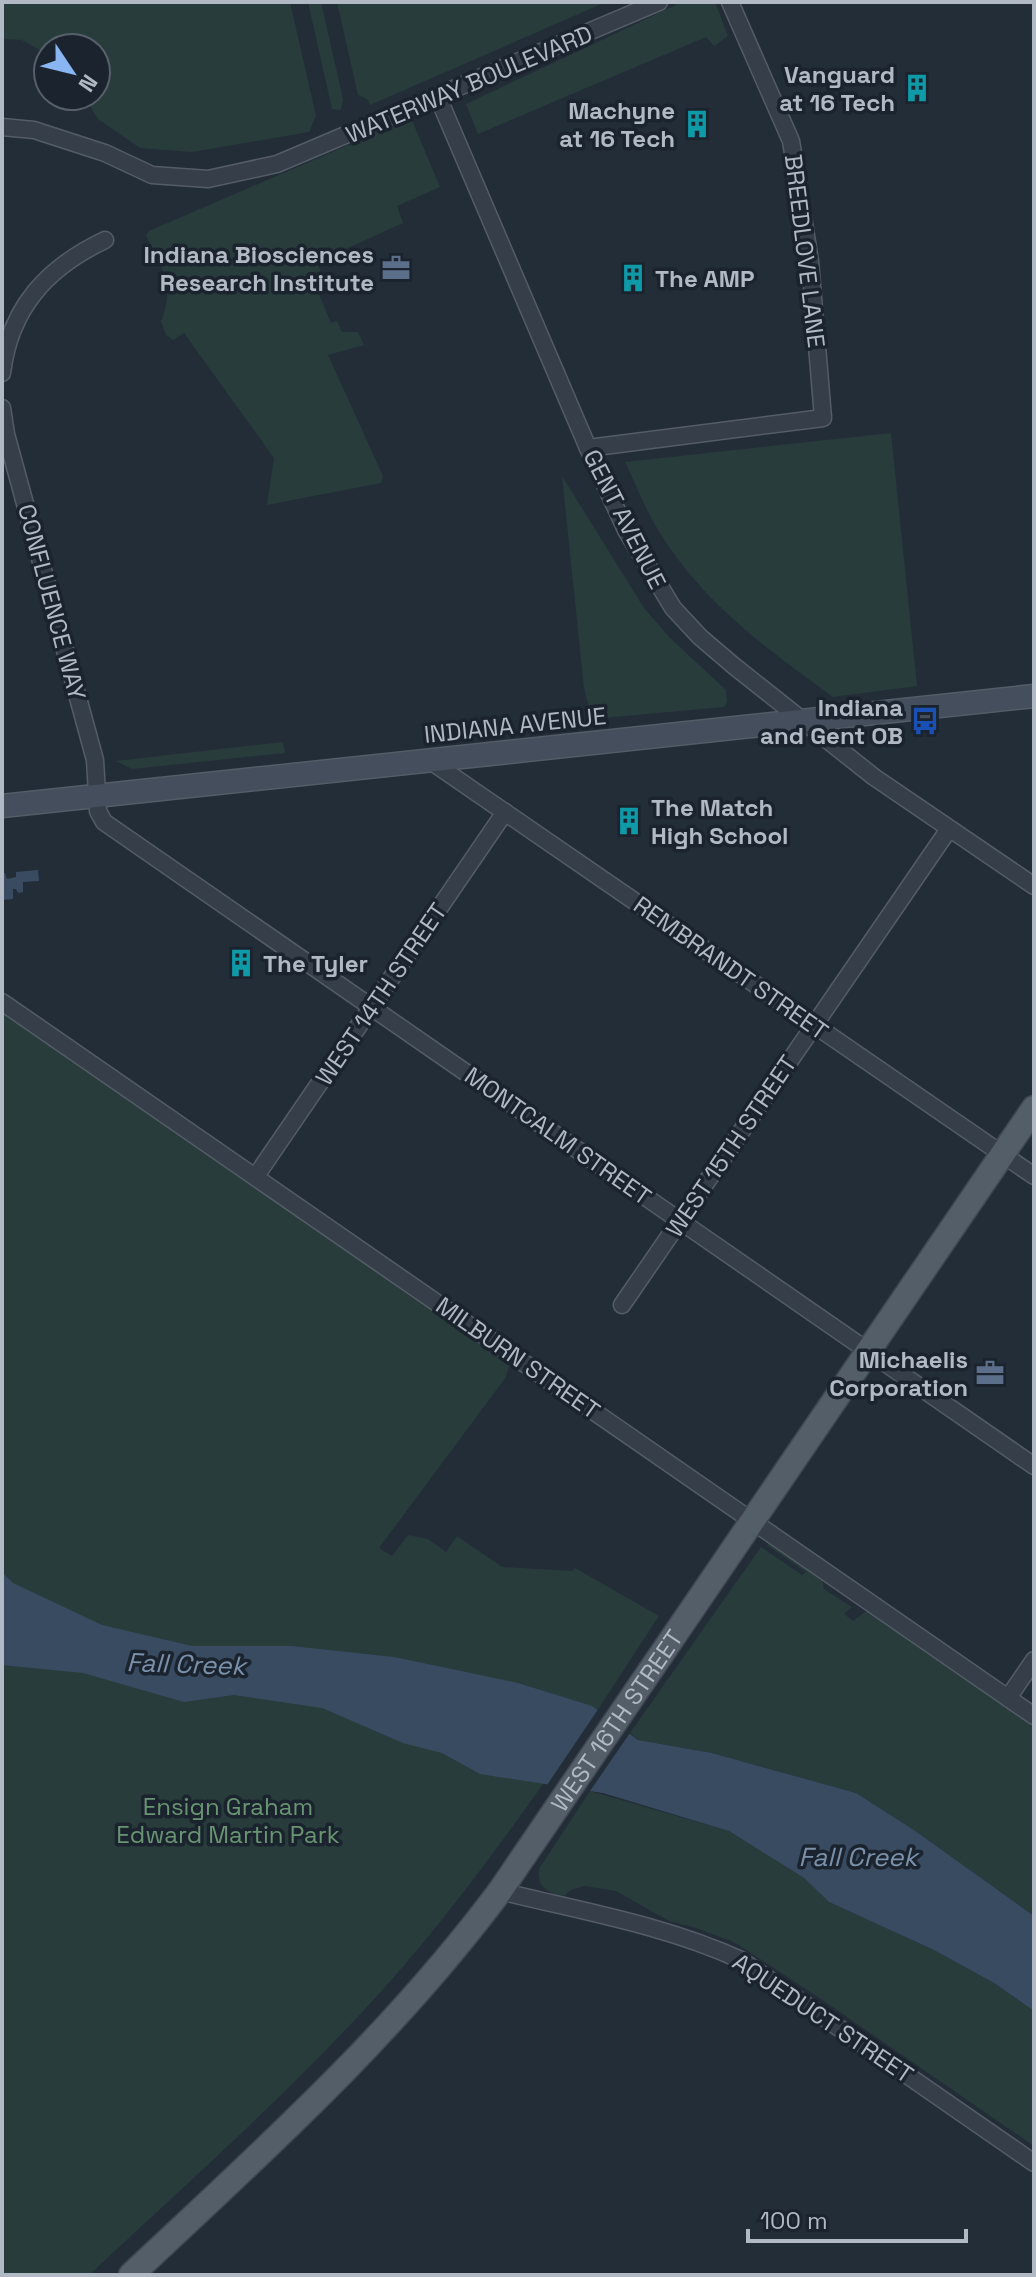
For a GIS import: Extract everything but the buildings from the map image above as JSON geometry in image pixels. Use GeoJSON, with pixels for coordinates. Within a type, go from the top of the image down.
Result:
{"type":"FeatureCollection","features":[{"type":"Feature","properties":{"kind":"main road","name":"INDIANA AVENUE"},"geometry":{"type":"LineString","coordinates":[[2,806],[1034,696]]}},
{"type":"Feature","properties":{"kind":"main road","name":"WEST 16TH STREET"},"geometry":{"type":"LineString","coordinates":[[131,2275],[345,2073],[429,1982],[500,1891],[1034,1108]]}},
{"type":"Feature","properties":{"kind":"street","name":"WATERWAY BOULEVARD"},"geometry":{"type":"LineString","coordinates":[[2,127],[34,130],[105,153],[152,175],[208,179],[277,164],[659,2]]}},
{"type":"Feature","properties":{"kind":"street","name":"BREEDLOVE LANE"},"geometry":{"type":"LineString","coordinates":[[588,448],[823,418],[810,261],[791,141],[730,2]]}},
{"type":"Feature","properties":{"kind":"street","name":"GENT AVENUE"},"geometry":{"type":"LineString","coordinates":[[438,97],[588,448],[626,530],[673,608],[700,637],[874,777],[1034,886]]}},
{"type":"Feature","properties":{"kind":"street"},"geometry":{"type":"LineString","coordinates":[[2,373],[13,329],[34,294],[71,257],[105,240]]}},
{"type":"Feature","properties":{"kind":"street","name":"CONFLUENCE WAY"},"geometry":{"type":"LineString","coordinates":[[2,408],[6,434],[95,760],[96,796]]}},
{"type":"Feature","properties":{"kind":"street","name":"REMBRANDT STREET"},"geometry":{"type":"LineString","coordinates":[[429,760],[1034,1176]]}},
{"type":"Feature","properties":{"kind":"street","name":"MONTCALM STREET"},"geometry":{"type":"LineString","coordinates":[[96,796],[98,811],[104,822],[1034,1466]]}},
{"type":"Feature","properties":{"kind":"street","name":"WEST 14TH STREET"},"geometry":{"type":"LineString","coordinates":[[256,1176],[505,812]]}},
{"type":"Feature","properties":{"kind":"street","name":"WEST 15TH STREET"},"geometry":{"type":"LineString","coordinates":[[622,1305],[949,829]]}},
{"type":"Feature","properties":{"kind":"street","name":"MILBURN STREET"},"geometry":{"type":"LineString","coordinates":[[2,1002],[1034,1716]]}},
{"type":"Feature","properties":{"kind":"street"},"geometry":{"type":"LineString","coordinates":[[1008,1698],[1034,1660]]}},
{"type":"Feature","properties":{"kind":"street","name":"AQUEDUCT STREET"},"geometry":{"type":"LineString","coordinates":[[500,1891],[650,1928],[709,1946],[741,1960],[1034,2163]]}},
{"type":"Feature","properties":{"kind":"green space"},"geometry":{"type":"Polygon","coordinates":[[[2,2],[290,2],[316,116],[309,132],[192,152],[140,148],[98,119],[94,112],[112,112],[112,32],[32,32],[32,46],[22,40],[2,39],[2,2]]]}},
{"type":"Feature","properties":{"kind":"green space"},"geometry":{"type":"Polygon","coordinates":[[[308,2],[321,2],[343,99],[341,110],[332,109],[308,2]]]}},
{"type":"Feature","properties":{"kind":"green space"},"geometry":{"type":"Polygon","coordinates":[[[337,2],[606,2],[370,105],[367,99],[358,95],[337,2]]]}},
{"type":"Feature","properties":{"kind":"green space"},"geometry":{"type":"Polygon","coordinates":[[[682,2],[715,2],[728,36],[714,46],[706,37],[478,134],[466,104],[682,2]]]}},
{"type":"Feature","properties":{"kind":"green space"},"geometry":{"type":"Polygon","coordinates":[[[411,118],[440,187],[397,206],[403,223],[317,262],[327,287],[318,292],[331,323],[337,321],[342,332],[358,332],[364,345],[328,355],[383,476],[381,483],[267,505],[274,458],[184,333],[173,340],[166,335],[161,321],[167,297],[165,277],[146,235],[149,231],[411,118]]]}},
{"type":"Feature","properties":{"kind":"green space"},"geometry":{"type":"Polygon","coordinates":[[[891,433],[917,686],[833,697],[734,620],[691,575],[654,523],[625,462],[891,433]]]}},
{"type":"Feature","properties":{"kind":"green space"},"geometry":{"type":"Polygon","coordinates":[[[562,476],[644,608],[670,638],[726,690],[724,707],[592,719],[584,688],[562,476]]]}},
{"type":"Feature","properties":{"kind":"green space"},"geometry":{"type":"Polygon","coordinates":[[[283,742],[285,753],[132,769],[116,761],[283,742]]]}},
{"type":"Feature","properties":{"kind":"green space","name":"Ensign Graham Edward Martin Park"},"geometry":{"type":"Polygon","coordinates":[[[2,1013],[510,1363],[506,1377],[379,1548],[392,1556],[408,1535],[428,1539],[446,1552],[457,1536],[502,1567],[573,1571],[575,1568],[659,1616],[597,1711],[513,1826],[397,1974],[298,2078],[89,2275],[2,2275],[2,1013]]]}},
{"type":"Feature","properties":{"kind":"green space"},"geometry":{"type":"Polygon","coordinates":[[[770,1542],[821,1575],[824,1589],[852,1607],[844,1614],[853,1621],[869,1609],[1034,1722],[1034,1916],[914,1830],[856,1793],[712,1753],[638,1740],[630,1733],[761,1547],[802,1575],[806,1572],[767,1545],[770,1542]]]}},
{"type":"Feature","properties":{"kind":"green space"},"geometry":{"type":"Polygon","coordinates":[[[590,1791],[729,1831],[804,1878],[829,1902],[934,1950],[994,1983],[1034,2011],[1034,2146],[734,1942],[669,1921],[616,1891],[585,1886],[571,1890],[564,1896],[545,1888],[540,1881],[539,1869],[590,1791]]]}},
{"type":"Feature","properties":{"kind":"water"},"geometry":{"type":"Polygon","coordinates":[[[38,870],[39,881],[23,882],[23,892],[13,889],[13,899],[2,900],[2,873],[7,879],[16,877],[16,872],[38,870]]]}},
{"type":"Feature","properties":{"kind":"water","name":"Fall Creek"},"geometry":{"type":"Polygon","coordinates":[[[2,1572],[13,1583],[102,1625],[192,1646],[291,1646],[394,1657],[518,1683],[592,1706],[638,1740],[712,1753],[856,1793],[914,1830],[1034,1916],[1034,2011],[994,1983],[934,1950],[829,1902],[804,1878],[729,1831],[603,1793],[480,1774],[442,1753],[403,1743],[322,1708],[234,1695],[184,1702],[83,1673],[2,1665],[2,1572]]]}},
{"type":"Feature","properties":{"kind":"pier"},"geometry":{"type":"Polygon","coordinates":[[[599,1708],[632,1730],[588,1794],[545,1788],[599,1708]]]}},
{"type":"Feature","properties":{"kind":"place","name":"Vanguard at 16 Tech"},"geometry":{"type":"Point","coordinates":[917,88]}},
{"type":"Feature","properties":{"kind":"place","name":"Machyne at 16 Tech"},"geometry":{"type":"Point","coordinates":[697,124]}},
{"type":"Feature","properties":{"kind":"place","name":"Indiana Biosciences Research Institute"},"geometry":{"type":"Point","coordinates":[396,268]}},
{"type":"Feature","properties":{"kind":"place","name":"The AMP"},"geometry":{"type":"Point","coordinates":[633,278]}},
{"type":"Feature","properties":{"kind":"place","name":"Indiana and Gent OB"},"geometry":{"type":"Point","coordinates":[925,721]}},
{"type":"Feature","properties":{"kind":"place","name":"The Match High School"},"geometry":{"type":"Point","coordinates":[629,821]}},
{"type":"Feature","properties":{"kind":"place","name":"The Tyler"},"geometry":{"type":"Point","coordinates":[241,963]}},
{"type":"Feature","properties":{"kind":"place","name":"Michaelis Corporation"},"geometry":{"type":"Point","coordinates":[990,1373]}}]}
